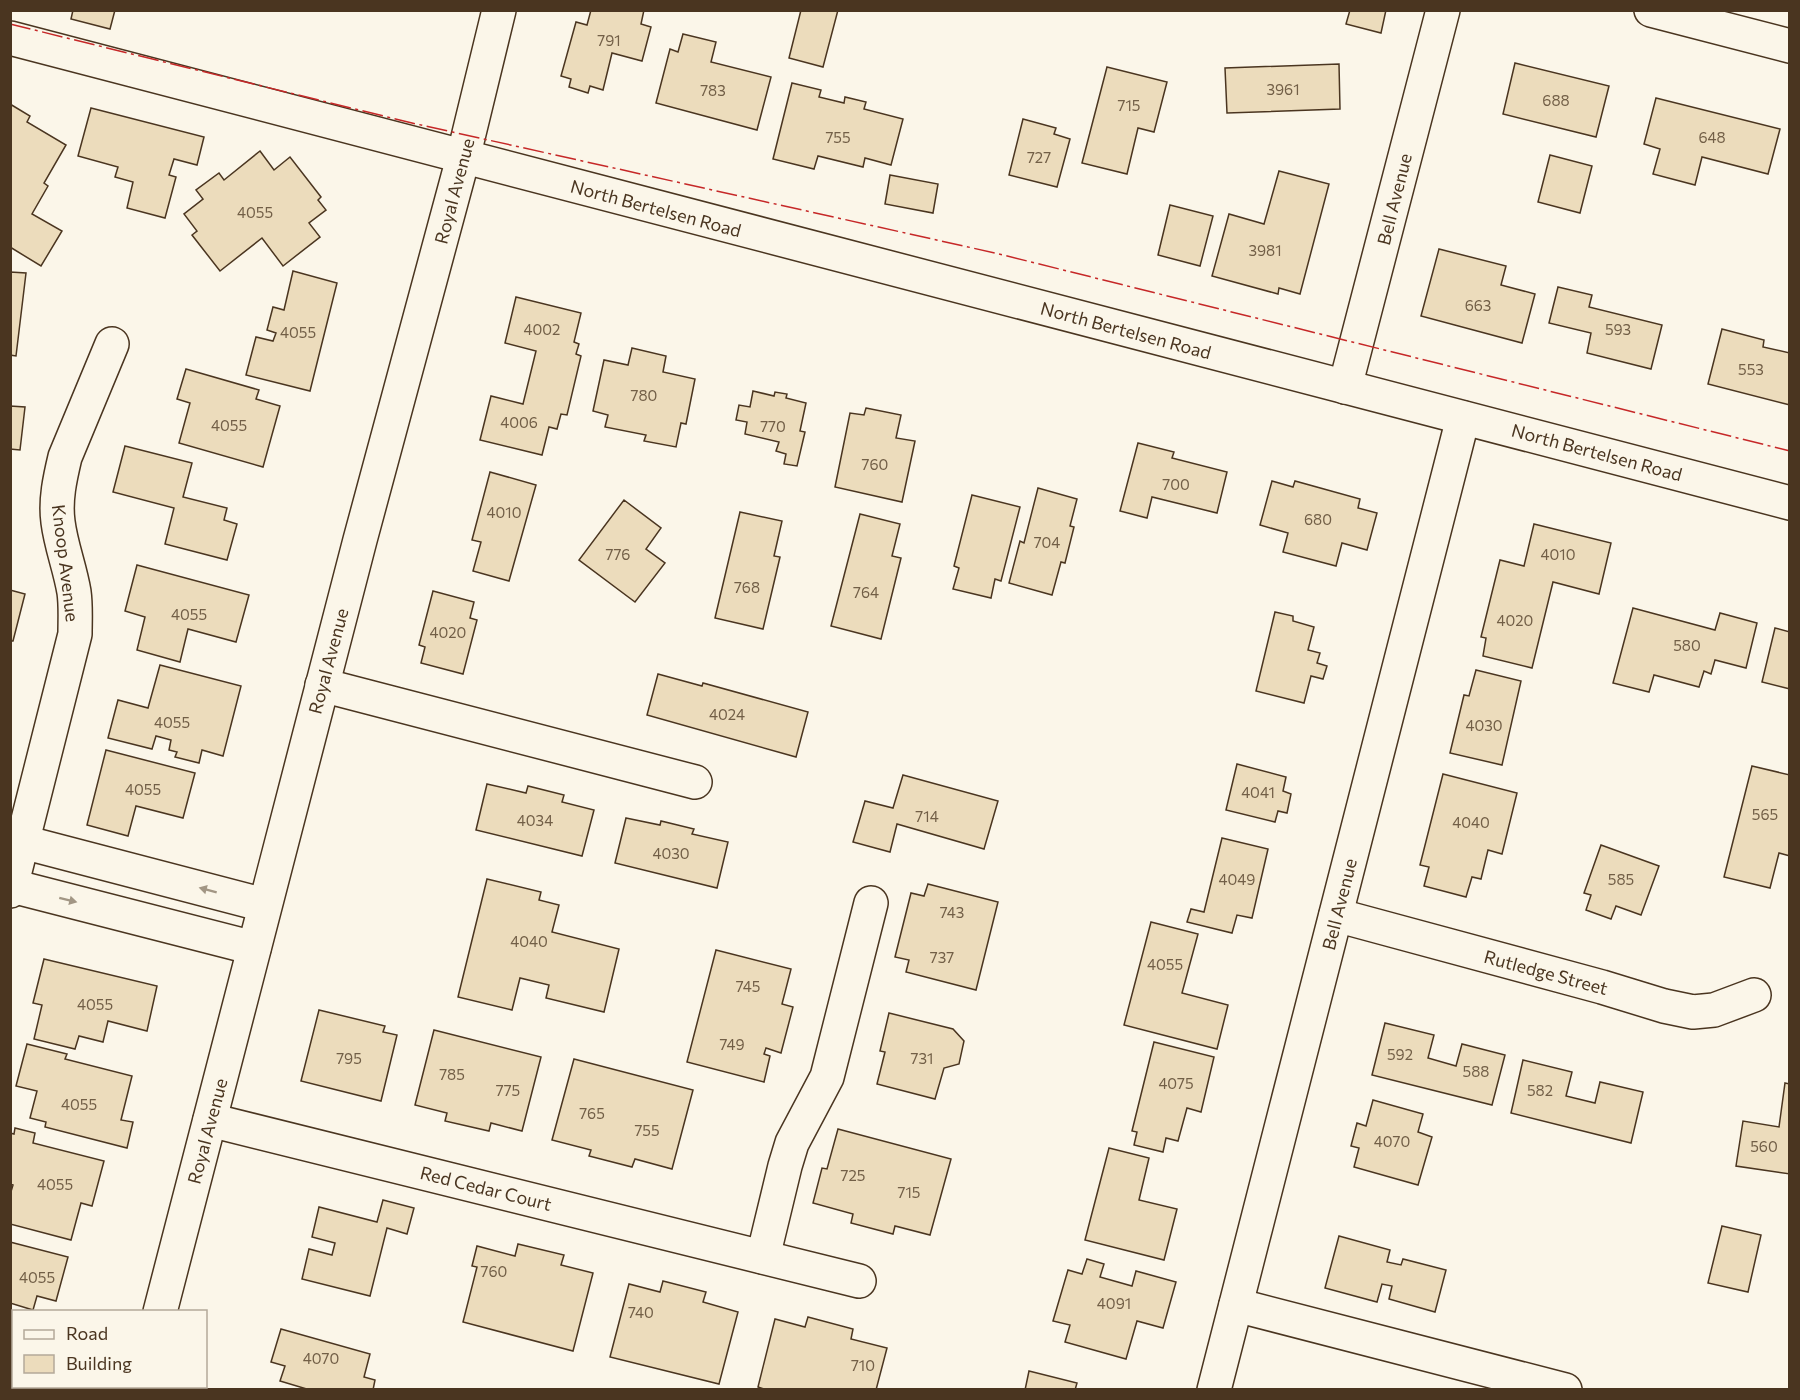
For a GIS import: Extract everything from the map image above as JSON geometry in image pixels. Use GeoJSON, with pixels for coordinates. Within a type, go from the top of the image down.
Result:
{"type":"FeatureCollection","features":[{"type":"Feature","properties":{"kind":"street","name":"Royal Avenue"},"geometry":{"type":"LineString","coordinates":[[160,1310],[264,905],[463,158],[500,10]]}},
{"type":"Feature","properties":{"kind":"street","name":"Bell Avenue"},"geometry":{"type":"LineString","coordinates":[[1345,387],[1443,10]]}},
{"type":"Feature","properties":{"kind":"street"},"geometry":{"type":"LineString","coordinates":[[1651,10],[1790,45]]}},
{"type":"Feature","properties":{"kind":"street","name":"North Bertelsen Road"},"geometry":{"type":"LineString","coordinates":[[10,38],[463,158],[1790,502]]}},
{"type":"Feature","properties":{"kind":"street","name":"Knoop Avenue"},"geometry":{"type":"LineString","coordinates":[[14,871],[75,634],[74,592],[58,522],[57,502],[60,476],[65,457],[112,344]]}},
{"type":"Feature","properties":{"kind":"street","name":"Bell Avenue"},"geometry":{"type":"LineString","coordinates":[[1214,1389],[1463,418]]}},
{"type":"Feature","properties":{"kind":"street"},"geometry":{"type":"LineString","coordinates":[[322,685],[695,782]]}},
{"type":"Feature","properties":{"kind":"street"},"geometry":{"type":"LineString","coordinates":[[14,871],[264,905]]}},
{"type":"Feature","properties":{"kind":"street"},"geometry":{"type":"LineString","coordinates":[[14,871],[254,948]]}},
{"type":"Feature","properties":{"kind":"street"},"geometry":{"type":"LineString","coordinates":[[762,1257],[792,1143],[827,1077],[871,903]]}},
{"type":"Feature","properties":{"kind":"street","name":"Rutledge Street"},"geometry":{"type":"LineString","coordinates":[[1336,915],[1693,1012],[1714,1010],[1754,995]]}},
{"type":"Feature","properties":{"kind":"street","name":"Red Cedar Court"},"geometry":{"type":"LineString","coordinates":[[210,1120],[859,1281]]}},
{"type":"Feature","properties":{"kind":"street"},"geometry":{"type":"LineString","coordinates":[[1236,1305],[1565,1389]]}},
{"type":"Feature","properties":{"kind":"building"},"geometry":{"type":"Polygon","coordinates":[[[73,10],[115,10],[110,29],[71,19],[73,10]]]}},
{"type":"Feature","properties":{"kind":"building"},"geometry":{"type":"Polygon","coordinates":[[[591,10],[644,10],[641,24],[651,27],[642,61],[612,53],[603,90],[590,86],[588,93],[569,87],[571,79],[561,76],[576,22],[587,25],[591,10]]]}},
{"type":"Feature","properties":{"kind":"building"},"geometry":{"type":"Polygon","coordinates":[[[801,10],[838,10],[823,67],[789,58],[801,10]]]}},
{"type":"Feature","properties":{"kind":"building"},"geometry":{"type":"Polygon","coordinates":[[[1350,10],[1386,10],[1381,33],[1346,24],[1350,10]]]}},
{"type":"Feature","properties":{"kind":"building"},"geometry":{"type":"Polygon","coordinates":[[[683,34],[716,42],[711,62],[771,77],[757,130],[656,103],[670,49],[678,52],[683,34]]]}},
{"type":"Feature","properties":{"kind":"building"},"geometry":{"type":"Polygon","coordinates":[[[1515,63],[1609,86],[1596,137],[1503,114],[1515,63]]]}},
{"type":"Feature","properties":{"kind":"building"},"geometry":{"type":"Polygon","coordinates":[[[1339,64],[1340,109],[1227,113],[1225,68],[1339,64]]]}},
{"type":"Feature","properties":{"kind":"building"},"geometry":{"type":"Polygon","coordinates":[[[1107,67],[1167,82],[1154,132],[1138,128],[1127,174],[1082,163],[1107,67]]]}},
{"type":"Feature","properties":{"kind":"building"},"geometry":{"type":"Polygon","coordinates":[[[792,83],[821,90],[819,97],[844,103],[845,97],[866,102],[864,109],[903,119],[891,165],[865,158],[863,167],[818,156],[814,169],[773,159],[792,83]]]}},
{"type":"Feature","properties":{"kind":"building"},"geometry":{"type":"Polygon","coordinates":[[[1656,98],[1780,129],[1768,174],[1702,157],[1695,185],[1653,174],[1660,149],[1644,144],[1656,98]]]}},
{"type":"Feature","properties":{"kind":"building"},"geometry":{"type":"Polygon","coordinates":[[[10,104],[30,116],[27,122],[66,145],[44,183],[48,186],[32,214],[62,231],[41,266],[10,247],[10,104]]]}},
{"type":"Feature","properties":{"kind":"building"},"geometry":{"type":"Polygon","coordinates":[[[91,108],[204,137],[197,165],[174,159],[169,175],[176,177],[165,218],[127,208],[133,182],[115,177],[118,167],[78,156],[91,108]]]}},
{"type":"Feature","properties":{"kind":"building"},"geometry":{"type":"Polygon","coordinates":[[[1023,119],[1056,128],[1054,134],[1070,139],[1057,187],[1009,175],[1023,119]]]}},
{"type":"Feature","properties":{"kind":"building"},"geometry":{"type":"Polygon","coordinates":[[[260,151],[274,170],[290,157],[321,197],[318,200],[326,210],[309,223],[320,237],[283,266],[262,238],[220,271],[192,235],[197,231],[184,214],[203,199],[196,190],[219,173],[224,180],[260,151]]]}},
{"type":"Feature","properties":{"kind":"building"},"geometry":{"type":"Polygon","coordinates":[[[1550,155],[1592,166],[1580,213],[1538,202],[1550,155]]]}},
{"type":"Feature","properties":{"kind":"building"},"geometry":{"type":"Polygon","coordinates":[[[1279,171],[1329,184],[1300,294],[1279,288],[1278,294],[1212,276],[1229,214],[1264,224],[1279,171]]]}},
{"type":"Feature","properties":{"kind":"building"},"geometry":{"type":"Polygon","coordinates":[[[890,175],[938,184],[933,213],[885,204],[890,175]]]}},
{"type":"Feature","properties":{"kind":"building"},"geometry":{"type":"Polygon","coordinates":[[[1170,205],[1213,216],[1200,266],[1158,255],[1170,205]]]}},
{"type":"Feature","properties":{"kind":"building"},"geometry":{"type":"Polygon","coordinates":[[[1439,249],[1506,266],[1501,285],[1535,294],[1522,343],[1421,316],[1439,249]]]}},
{"type":"Feature","properties":{"kind":"building"},"geometry":{"type":"Polygon","coordinates":[[[293,271],[337,283],[310,391],[246,375],[256,337],[273,341],[276,333],[267,330],[273,307],[284,310],[293,271]]]}},
{"type":"Feature","properties":{"kind":"building"},"geometry":{"type":"Polygon","coordinates":[[[10,272],[26,273],[16,356],[10,355],[10,272]]]}},
{"type":"Feature","properties":{"kind":"building"},"geometry":{"type":"Polygon","coordinates":[[[1558,287],[1592,295],[1589,307],[1662,325],[1651,369],[1587,353],[1591,333],[1549,323],[1558,287]]]}},
{"type":"Feature","properties":{"kind":"building"},"geometry":{"type":"Polygon","coordinates":[[[516,297],[581,313],[574,342],[579,344],[576,354],[581,356],[567,415],[561,414],[557,429],[549,427],[542,455],[480,440],[491,396],[523,404],[536,351],[505,343],[516,297]]]}},
{"type":"Feature","properties":{"kind":"building"},"geometry":{"type":"Polygon","coordinates":[[[1722,329],[1764,340],[1763,347],[1790,353],[1790,405],[1708,384],[1722,329]]]}},
{"type":"Feature","properties":{"kind":"building"},"geometry":{"type":"Polygon","coordinates":[[[632,348],[666,356],[663,372],[695,379],[686,424],[681,423],[676,447],[644,441],[646,435],[605,427],[608,415],[593,411],[604,360],[628,365],[632,348]]]}},
{"type":"Feature","properties":{"kind":"building"},"geometry":{"type":"Polygon","coordinates":[[[186,369],[259,390],[256,399],[280,406],[263,467],[179,443],[190,403],[177,399],[186,369]]]}},
{"type":"Feature","properties":{"kind":"building"},"geometry":{"type":"Polygon","coordinates":[[[753,391],[774,396],[775,392],[787,394],[786,398],[806,403],[800,431],[805,432],[797,466],[784,464],[786,454],[776,451],[779,442],[745,434],[747,422],[736,420],[739,405],[750,407],[753,391]]]}},
{"type":"Feature","properties":{"kind":"building"},"geometry":{"type":"Polygon","coordinates":[[[10,406],[25,407],[20,450],[10,449],[10,406]]]}},
{"type":"Feature","properties":{"kind":"building"},"geometry":{"type":"Polygon","coordinates":[[[866,408],[901,415],[896,438],[915,441],[902,502],[835,487],[850,413],[864,415],[866,408]]]}},
{"type":"Feature","properties":{"kind":"building"},"geometry":{"type":"Polygon","coordinates":[[[1138,443],[1174,452],[1172,458],[1227,472],[1217,513],[1152,497],[1147,518],[1120,511],[1138,443]]]}},
{"type":"Feature","properties":{"kind":"building"},"geometry":{"type":"Polygon","coordinates":[[[125,446],[192,463],[183,497],[227,508],[224,520],[237,524],[227,560],[165,544],[174,508],[113,492],[125,446]]]}},
{"type":"Feature","properties":{"kind":"building"},"geometry":{"type":"Polygon","coordinates":[[[490,472],[536,485],[509,581],[473,571],[481,542],[472,540],[490,472]]]}},
{"type":"Feature","properties":{"kind":"building"},"geometry":{"type":"Polygon","coordinates":[[[1272,481],[1293,487],[1295,481],[1360,499],[1358,508],[1377,513],[1367,550],[1342,543],[1336,566],[1283,552],[1288,533],[1260,525],[1272,481]]]}},
{"type":"Feature","properties":{"kind":"building"},"geometry":{"type":"Polygon","coordinates":[[[1038,488],[1077,499],[1070,526],[1074,527],[1065,563],[1061,562],[1052,595],[1009,583],[1020,541],[1024,543],[1038,488]]]}},
{"type":"Feature","properties":{"kind":"building"},"geometry":{"type":"Polygon","coordinates":[[[972,495],[1020,507],[1001,581],[995,579],[991,598],[953,589],[959,568],[954,566],[972,495]]]}},
{"type":"Feature","properties":{"kind":"building"},"geometry":{"type":"Polygon","coordinates":[[[624,500],[661,528],[646,549],[665,563],[635,602],[579,560],[624,500]]]}},
{"type":"Feature","properties":{"kind":"building"},"geometry":{"type":"Polygon","coordinates":[[[740,512],[782,521],[774,556],[780,557],[763,629],[715,618],[740,512]]]}},
{"type":"Feature","properties":{"kind":"building"},"geometry":{"type":"Polygon","coordinates":[[[860,514],[900,524],[892,556],[901,558],[881,639],[831,626],[860,514]]]}},
{"type":"Feature","properties":{"kind":"building"},"geometry":{"type":"Polygon","coordinates":[[[1534,524],[1611,543],[1599,594],[1553,582],[1532,668],[1483,656],[1486,638],[1481,637],[1500,560],[1524,566],[1534,524]]]}},
{"type":"Feature","properties":{"kind":"building"},"geometry":{"type":"Polygon","coordinates":[[[137,565],[249,595],[236,642],[188,629],[180,662],[137,650],[145,617],[125,611],[137,565]]]}},
{"type":"Feature","properties":{"kind":"building"},"geometry":{"type":"Polygon","coordinates":[[[10,590],[25,594],[13,641],[10,641],[10,590]]]}},
{"type":"Feature","properties":{"kind":"building"},"geometry":{"type":"Polygon","coordinates":[[[433,591],[474,602],[470,618],[477,620],[463,674],[421,663],[425,647],[419,645],[433,591]]]}},
{"type":"Feature","properties":{"kind":"building"},"geometry":{"type":"Polygon","coordinates":[[[1633,608],[1715,630],[1720,613],[1757,623],[1746,668],[1715,660],[1711,674],[1704,671],[1699,687],[1654,675],[1649,692],[1613,683],[1633,608]]]}},
{"type":"Feature","properties":{"kind":"building"},"geometry":{"type":"Polygon","coordinates":[[[1275,612],[1293,616],[1293,621],[1314,627],[1308,650],[1320,653],[1317,663],[1327,666],[1323,679],[1311,676],[1304,703],[1256,691],[1275,612]]]}},
{"type":"Feature","properties":{"kind":"building"},"geometry":{"type":"Polygon","coordinates":[[[1775,628],[1790,632],[1790,689],[1762,682],[1775,628]]]}},
{"type":"Feature","properties":{"kind":"building"},"geometry":{"type":"Polygon","coordinates":[[[160,665],[241,686],[223,756],[202,750],[199,763],[175,757],[177,752],[169,750],[171,740],[156,736],[152,749],[108,738],[118,700],[148,708],[160,665]]]}},
{"type":"Feature","properties":{"kind":"building"},"geometry":{"type":"Polygon","coordinates":[[[1476,670],[1521,681],[1502,765],[1450,753],[1464,695],[1469,696],[1476,670]]]}},
{"type":"Feature","properties":{"kind":"building"},"geometry":{"type":"Polygon","coordinates":[[[658,674],[702,686],[703,683],[808,712],[796,757],[647,715],[658,674]]]}},
{"type":"Feature","properties":{"kind":"building"},"geometry":{"type":"Polygon","coordinates":[[[106,750],[195,773],[183,818],[136,806],[128,836],[87,825],[106,750]]]}},
{"type":"Feature","properties":{"kind":"building"},"geometry":{"type":"Polygon","coordinates":[[[1237,764],[1286,777],[1283,791],[1291,794],[1287,813],[1278,811],[1275,822],[1226,810],[1237,764]]]}},
{"type":"Feature","properties":{"kind":"building"},"geometry":{"type":"Polygon","coordinates":[[[1752,766],[1790,775],[1790,856],[1779,853],[1770,888],[1724,877],[1752,766]]]}},
{"type":"Feature","properties":{"kind":"building"},"geometry":{"type":"Polygon","coordinates":[[[1443,774],[1517,793],[1502,854],[1488,850],[1481,879],[1472,877],[1466,897],[1424,886],[1429,867],[1420,865],[1443,774]]]}},
{"type":"Feature","properties":{"kind":"building"},"geometry":{"type":"Polygon","coordinates":[[[903,775],[998,801],[984,849],[897,824],[890,852],[853,842],[865,801],[893,808],[903,775]]]}},
{"type":"Feature","properties":{"kind":"building"},"geometry":{"type":"Polygon","coordinates":[[[487,784],[526,793],[528,786],[564,795],[562,802],[594,810],[582,856],[476,830],[487,784]]]}},
{"type":"Feature","properties":{"kind":"building"},"geometry":{"type":"Polygon","coordinates":[[[626,818],[660,825],[661,821],[694,829],[692,834],[728,842],[717,888],[615,863],[626,818]]]}},
{"type":"Feature","properties":{"kind":"building"},"geometry":{"type":"Polygon","coordinates":[[[1222,838],[1268,849],[1252,918],[1237,915],[1232,933],[1187,922],[1191,909],[1204,912],[1222,838]]]}},
{"type":"Feature","properties":{"kind":"building"},"geometry":{"type":"Polygon","coordinates":[[[1601,845],[1659,866],[1641,915],[1616,906],[1611,919],[1586,910],[1591,895],[1584,893],[1601,845]]]}},
{"type":"Feature","properties":{"kind":"building"},"geometry":{"type":"Polygon","coordinates":[[[487,879],[541,892],[539,900],[559,905],[552,932],[619,949],[604,1012],[546,998],[549,985],[520,978],[512,1010],[458,997],[487,879]]]}},
{"type":"Feature","properties":{"kind":"building"},"geometry":{"type":"Polygon","coordinates":[[[928,884],[998,902],[976,990],[906,972],[909,960],[895,957],[911,893],[924,896],[928,884]]]}},
{"type":"Feature","properties":{"kind":"building"},"geometry":{"type":"Polygon","coordinates":[[[1151,922],[1198,934],[1182,993],[1228,1005],[1217,1049],[1124,1025],[1151,922]]]}},
{"type":"Feature","properties":{"kind":"building"},"geometry":{"type":"Polygon","coordinates":[[[716,950],[791,969],[782,1004],[793,1007],[781,1053],[766,1048],[764,1054],[770,1056],[764,1082],[687,1062],[716,950]]]}},
{"type":"Feature","properties":{"kind":"building"},"geometry":{"type":"Polygon","coordinates":[[[44,959],[157,986],[147,1031],[108,1021],[103,1042],[79,1036],[75,1049],[34,1039],[42,1005],[33,1003],[44,959]]]}},
{"type":"Feature","properties":{"kind":"building"},"geometry":{"type":"Polygon","coordinates":[[[319,1010],[385,1026],[383,1032],[397,1035],[381,1101],[301,1081],[319,1010]]]}},
{"type":"Feature","properties":{"kind":"building"},"geometry":{"type":"Polygon","coordinates":[[[889,1013],[953,1029],[964,1041],[959,1064],[944,1068],[935,1099],[877,1084],[885,1052],[880,1051],[889,1013]]]}},
{"type":"Feature","properties":{"kind":"building"},"geometry":{"type":"Polygon","coordinates":[[[1385,1023],[1434,1035],[1428,1058],[1456,1066],[1462,1044],[1505,1055],[1492,1105],[1372,1075],[1385,1023]]]}},
{"type":"Feature","properties":{"kind":"building"},"geometry":{"type":"Polygon","coordinates":[[[434,1030],[541,1057],[522,1131],[491,1123],[489,1131],[445,1121],[447,1113],[415,1105],[434,1030]]]}},
{"type":"Feature","properties":{"kind":"building"},"geometry":{"type":"Polygon","coordinates":[[[1154,1042],[1214,1057],[1201,1112],[1187,1108],[1178,1141],[1166,1138],[1163,1152],[1134,1145],[1137,1132],[1132,1131],[1154,1042]]]}},
{"type":"Feature","properties":{"kind":"building"},"geometry":{"type":"Polygon","coordinates":[[[27,1044],[67,1054],[65,1059],[132,1076],[121,1120],[133,1122],[127,1148],[45,1127],[46,1122],[30,1118],[37,1091],[16,1086],[27,1044]]]}},
{"type":"Feature","properties":{"kind":"building"},"geometry":{"type":"Polygon","coordinates":[[[574,1059],[693,1090],[672,1169],[635,1159],[632,1167],[589,1156],[591,1150],[552,1140],[574,1059]]]}},
{"type":"Feature","properties":{"kind":"building"},"geometry":{"type":"Polygon","coordinates":[[[1523,1060],[1572,1072],[1566,1096],[1595,1103],[1600,1082],[1643,1092],[1631,1143],[1511,1113],[1523,1060]]]}},
{"type":"Feature","properties":{"kind":"building"},"geometry":{"type":"Polygon","coordinates":[[[1785,1083],[1790,1084],[1790,1174],[1736,1166],[1743,1121],[1779,1127],[1785,1083]]]}},
{"type":"Feature","properties":{"kind":"building"},"geometry":{"type":"Polygon","coordinates":[[[1373,1100],[1423,1114],[1418,1132],[1432,1137],[1418,1185],[1354,1167],[1359,1148],[1351,1146],[1357,1123],[1366,1126],[1373,1100]]]}},
{"type":"Feature","properties":{"kind":"building"},"geometry":{"type":"Polygon","coordinates":[[[15,1128],[35,1133],[33,1143],[104,1161],[92,1206],[81,1203],[71,1240],[10,1224],[10,1195],[13,1185],[10,1184],[10,1133],[14,1134],[15,1128]]]}},
{"type":"Feature","properties":{"kind":"building"},"geometry":{"type":"Polygon","coordinates":[[[838,1129],[951,1159],[930,1235],[895,1226],[893,1234],[851,1223],[853,1214],[813,1203],[822,1168],[827,1169],[838,1129]]]}},
{"type":"Feature","properties":{"kind":"building"},"geometry":{"type":"Polygon","coordinates":[[[1109,1148],[1149,1158],[1139,1200],[1177,1209],[1164,1260],[1085,1240],[1109,1148]]]}},
{"type":"Feature","properties":{"kind":"building"},"geometry":{"type":"Polygon","coordinates":[[[383,1200],[414,1208],[407,1234],[387,1228],[370,1296],[302,1279],[309,1249],[332,1255],[335,1243],[312,1237],[319,1207],[377,1222],[383,1200]]]}},
{"type":"Feature","properties":{"kind":"building"},"geometry":{"type":"Polygon","coordinates":[[[1722,1226],[1761,1235],[1748,1292],[1708,1283],[1722,1226]]]}},
{"type":"Feature","properties":{"kind":"building"},"geometry":{"type":"Polygon","coordinates":[[[1339,1236],[1390,1250],[1387,1262],[1401,1265],[1403,1259],[1446,1270],[1435,1312],[1389,1299],[1392,1286],[1382,1284],[1377,1302],[1325,1288],[1339,1236]]]}},
{"type":"Feature","properties":{"kind":"building"},"geometry":{"type":"Polygon","coordinates":[[[10,1242],[68,1257],[56,1301],[37,1296],[33,1310],[10,1303],[10,1242]]]}},
{"type":"Feature","properties":{"kind":"building"},"geometry":{"type":"Polygon","coordinates":[[[518,1244],[564,1255],[561,1265],[593,1273],[573,1351],[463,1322],[477,1267],[472,1266],[477,1246],[515,1256],[518,1244]]]}},
{"type":"Feature","properties":{"kind":"building"},"geometry":{"type":"Polygon","coordinates":[[[1087,1259],[1104,1264],[1100,1277],[1132,1286],[1136,1271],[1176,1282],[1163,1328],[1137,1321],[1126,1359],[1065,1342],[1070,1325],[1053,1321],[1068,1270],[1082,1274],[1087,1259]]]}},
{"type":"Feature","properties":{"kind":"building"},"geometry":{"type":"Polygon","coordinates":[[[663,1281],[706,1292],[703,1302],[738,1312],[719,1384],[610,1357],[629,1284],[660,1292],[663,1281]]]}},
{"type":"Feature","properties":{"kind":"building"},"geometry":{"type":"Polygon","coordinates":[[[808,1317],[853,1329],[851,1339],[887,1348],[876,1390],[767,1390],[758,1387],[775,1319],[805,1327],[808,1317]]]}},
{"type":"Feature","properties":{"kind":"building"},"geometry":{"type":"Polygon","coordinates":[[[281,1329],[370,1354],[364,1377],[375,1380],[373,1390],[310,1390],[280,1381],[285,1366],[271,1362],[281,1329]]]}},
{"type":"Feature","properties":{"kind":"building"},"geometry":{"type":"Polygon","coordinates":[[[10,1334],[12,1334],[12,1386],[10,1385],[10,1334]]]}},
{"type":"Feature","properties":{"kind":"building"},"geometry":{"type":"Polygon","coordinates":[[[1029,1371],[1077,1383],[1075,1390],[1025,1390],[1029,1371]]]}},
{"type":"Feature","properties":{"kind":"building"},"geometry":{"type":"Polygon","coordinates":[[[21,1388],[52,1388],[52,1390],[21,1388]]]}},
{"type":"Feature","properties":{"kind":"power"},"geometry":{"type":"LineString","coordinates":[[10,24],[412,123],[995,253],[1790,451]]}}]}
